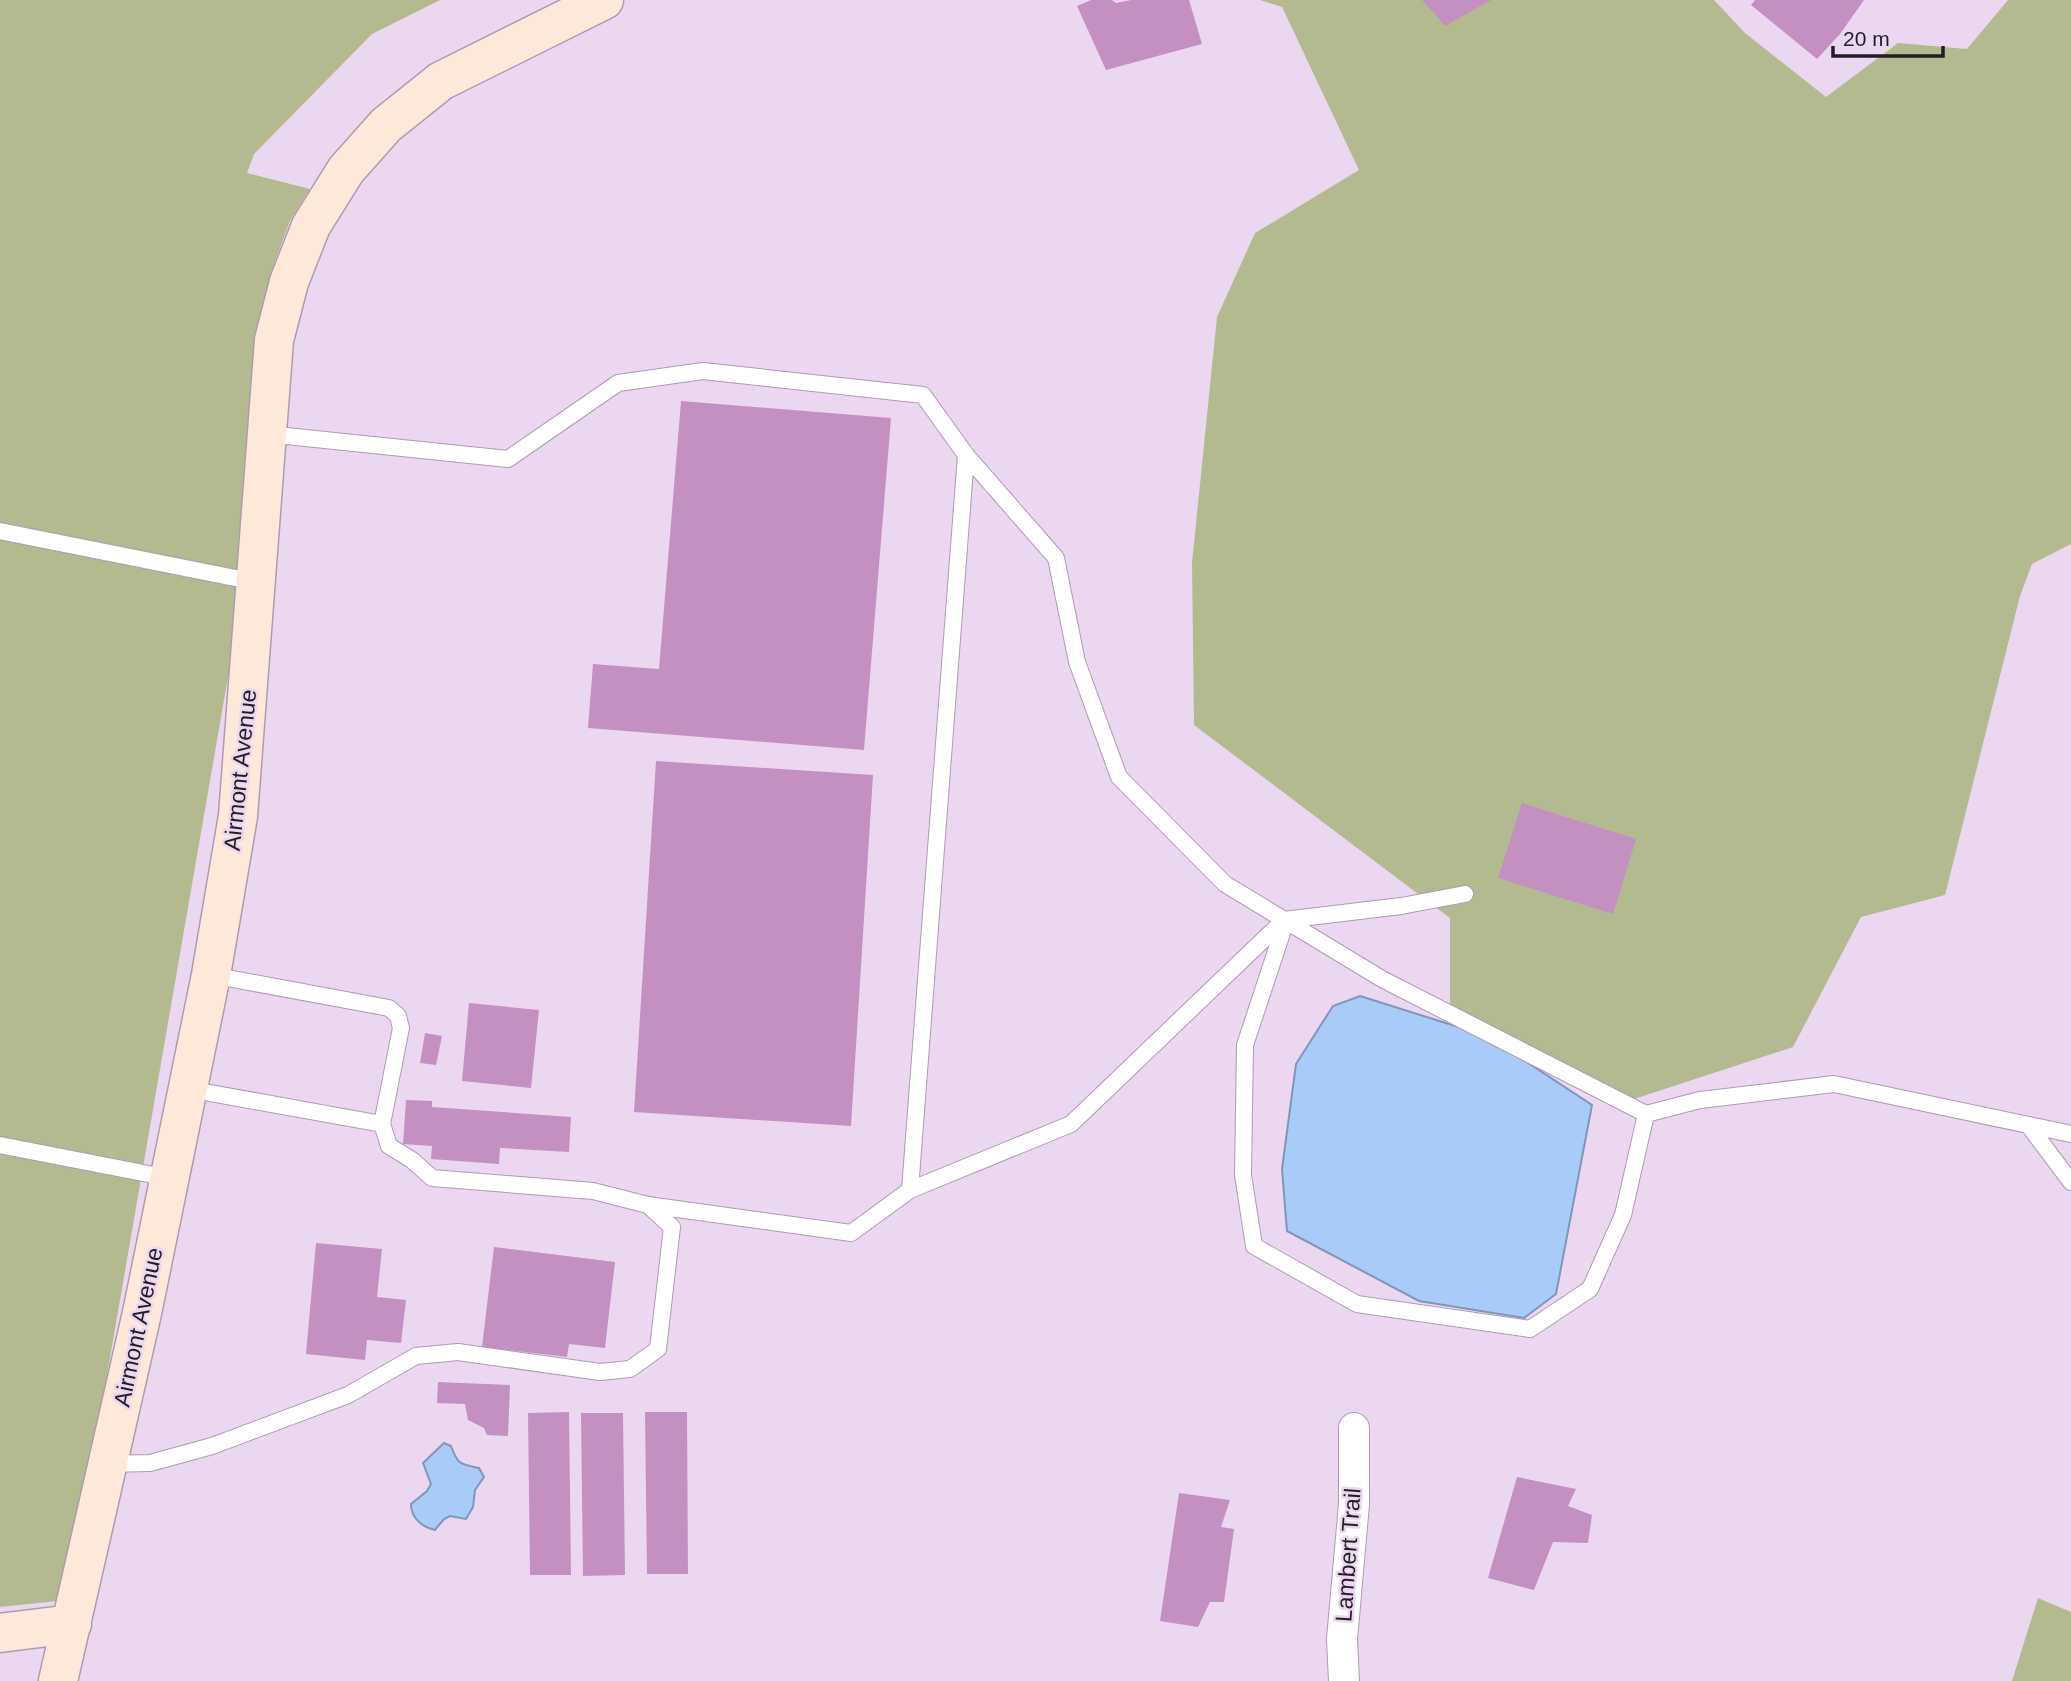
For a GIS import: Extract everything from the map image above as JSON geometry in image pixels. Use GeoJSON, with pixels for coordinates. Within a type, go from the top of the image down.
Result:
{"type":"FeatureCollection","features":[{"type":"Feature","properties":{"kind":"street","name":"Airmont Avenue"},"geometry":{"type":"LineString","coordinates":[[58,1681],[170,1178],[211,975],[238,816],[274,340],[289,282],[311,226],[346,170],[386,125],[441,81],[604,0]]}},
{"type":"Feature","properties":{"kind":"street","name":"Lambert Trail"},"geometry":{"type":"LineString","coordinates":[[1344,1681],[1342,1639],[1354,1504],[1354,1428]]}},
{"type":"Feature","properties":{"kind":"street"},"geometry":{"type":"LineString","coordinates":[[0,1633],[72,1624]]}},
{"type":"Feature","properties":{"kind":"lane"},"geometry":{"type":"LineString","coordinates":[[267,434],[508,459],[618,383],[703,371],[923,395],[966,456],[1056,558],[1077,662],[1119,777],[1224,884],[1382,979],[1646,1114],[1700,1100],[1835,1084],[2071,1134]]}},
{"type":"Feature","properties":{"kind":"lane"},"geometry":{"type":"LineString","coordinates":[[910,1190],[966,456]]}},
{"type":"Feature","properties":{"kind":"lane"},"geometry":{"type":"LineString","coordinates":[[0,531],[256,582]]}},
{"type":"Feature","properties":{"kind":"lane"},"geometry":{"type":"LineString","coordinates":[[211,975],[389,1008],[398,1016],[401,1028],[382,1124],[389,1146],[412,1160],[432,1178],[593,1191],[648,1205],[851,1233],[910,1190],[1072,1124],[1285,920],[1401,906],[1465,894]]}},
{"type":"Feature","properties":{"kind":"lane"},"geometry":{"type":"LineString","coordinates":[[1285,920],[1245,1045],[1242,1175],[1254,1246],[1357,1304],[1530,1329],[1590,1289],[1623,1215],[1646,1114]]}},
{"type":"Feature","properties":{"kind":"lane"},"geometry":{"type":"LineString","coordinates":[[188,1089],[382,1124]]}},
{"type":"Feature","properties":{"kind":"lane"},"geometry":{"type":"LineString","coordinates":[[2029,1126],[2071,1182]]}},
{"type":"Feature","properties":{"kind":"lane"},"geometry":{"type":"LineString","coordinates":[[0,1145],[170,1178]]}},
{"type":"Feature","properties":{"kind":"lane"},"geometry":{"type":"LineString","coordinates":[[108,1464],[150,1463],[212,1446],[348,1395],[416,1356],[458,1352],[600,1372],[630,1369],[658,1349],[672,1227],[648,1205]]}},
{"type":"Feature","properties":{"kind":"green space"},"geometry":{"type":"Polygon","coordinates":[[[0,0],[440,0],[372,34],[254,154],[247,173],[310,189],[290,221],[274,264],[255,521],[68,1600],[0,1607],[0,0]]]}},
{"type":"Feature","properties":{"kind":"green space"},"geometry":{"type":"Polygon","coordinates":[[[1260,0],[1714,0],[1745,33],[1826,97],[1898,43],[1967,49],[2008,0],[2071,0],[2071,544],[2032,564],[2020,596],[1945,895],[1861,917],[1793,1047],[1628,1101],[1450,1006],[1450,918],[1194,725],[1192,563],[1217,317],[1255,233],[1359,170],[1282,7],[1260,0]]]}},
{"type":"Feature","properties":{"kind":"green space"},"geometry":{"type":"Polygon","coordinates":[[[2038,1598],[2071,1612],[2071,1681],[2012,1681],[2038,1598]]]}},
{"type":"Feature","properties":{"kind":"water"},"geometry":{"type":"Polygon","coordinates":[[[1360,996],[1487,1036],[1592,1105],[1556,1294],[1524,1318],[1419,1301],[1287,1231],[1282,1169],[1296,1064],[1333,1006],[1360,996]]]}},
{"type":"Feature","properties":{"kind":"water"},"geometry":{"type":"Polygon","coordinates":[[[444,1443],[451,1446],[460,1463],[479,1468],[484,1477],[475,1490],[473,1507],[466,1519],[450,1516],[435,1530],[418,1521],[411,1504],[427,1491],[431,1484],[423,1463],[444,1443]]]}},
{"type":"Feature","properties":{"kind":"building"},"geometry":{"type":"Polygon","coordinates":[[[1091,0],[1112,0],[1116,3],[1131,0],[1189,0],[1202,44],[1106,70],[1077,6],[1091,0]]]}},
{"type":"Feature","properties":{"kind":"building"},"geometry":{"type":"Polygon","coordinates":[[[1422,0],[1491,0],[1445,26],[1422,0]]]}},
{"type":"Feature","properties":{"kind":"building"},"geometry":{"type":"Polygon","coordinates":[[[1755,0],[1864,0],[1840,34],[1817,59],[1751,5],[1755,0]]]}},
{"type":"Feature","properties":{"kind":"building"},"geometry":{"type":"Polygon","coordinates":[[[681,401],[891,418],[864,750],[588,728],[593,664],[659,669],[681,401]]]}},
{"type":"Feature","properties":{"kind":"building"},"geometry":{"type":"Polygon","coordinates":[[[656,761],[873,775],[851,1126],[634,1112],[656,761]]]}},
{"type":"Feature","properties":{"kind":"building"},"geometry":{"type":"Polygon","coordinates":[[[1522,803],[1636,839],[1613,914],[1498,878],[1522,803]]]}},
{"type":"Feature","properties":{"kind":"building"},"geometry":{"type":"Polygon","coordinates":[[[469,1003],[539,1010],[531,1088],[462,1081],[469,1003]]]}},
{"type":"Feature","properties":{"kind":"building"},"geometry":{"type":"Polygon","coordinates":[[[425,1033],[442,1036],[436,1065],[420,1063],[425,1033]]]}},
{"type":"Feature","properties":{"kind":"building"},"geometry":{"type":"Polygon","coordinates":[[[406,1100],[432,1101],[432,1107],[571,1117],[569,1152],[500,1148],[499,1164],[431,1159],[432,1146],[403,1144],[406,1100]]]}},
{"type":"Feature","properties":{"kind":"building"},"geometry":{"type":"Polygon","coordinates":[[[316,1243],[382,1249],[377,1297],[406,1300],[401,1343],[367,1340],[365,1360],[306,1354],[316,1243]]]}},
{"type":"Feature","properties":{"kind":"building"},"geometry":{"type":"Polygon","coordinates":[[[494,1247],[615,1262],[605,1348],[569,1344],[567,1357],[482,1347],[494,1247]]]}},
{"type":"Feature","properties":{"kind":"building"},"geometry":{"type":"Polygon","coordinates":[[[438,1382],[510,1385],[508,1436],[487,1435],[484,1428],[468,1420],[465,1404],[437,1403],[438,1382]]]}},
{"type":"Feature","properties":{"kind":"building"},"geometry":{"type":"Polygon","coordinates":[[[569,1412],[571,1575],[530,1575],[528,1413],[569,1412]]]}},
{"type":"Feature","properties":{"kind":"building"},"geometry":{"type":"Polygon","coordinates":[[[645,1412],[687,1412],[688,1574],[647,1574],[645,1412]]]}},
{"type":"Feature","properties":{"kind":"building"},"geometry":{"type":"Polygon","coordinates":[[[581,1413],[623,1413],[625,1575],[583,1576],[581,1413]]]}},
{"type":"Feature","properties":{"kind":"building"},"geometry":{"type":"Polygon","coordinates":[[[1517,1477],[1576,1489],[1568,1506],[1592,1515],[1588,1543],[1553,1542],[1534,1590],[1488,1578],[1517,1477]]]}},
{"type":"Feature","properties":{"kind":"building"},"geometry":{"type":"Polygon","coordinates":[[[1179,1493],[1230,1500],[1221,1527],[1234,1529],[1224,1602],[1210,1602],[1198,1627],[1160,1621],[1179,1493]]]}}]}
